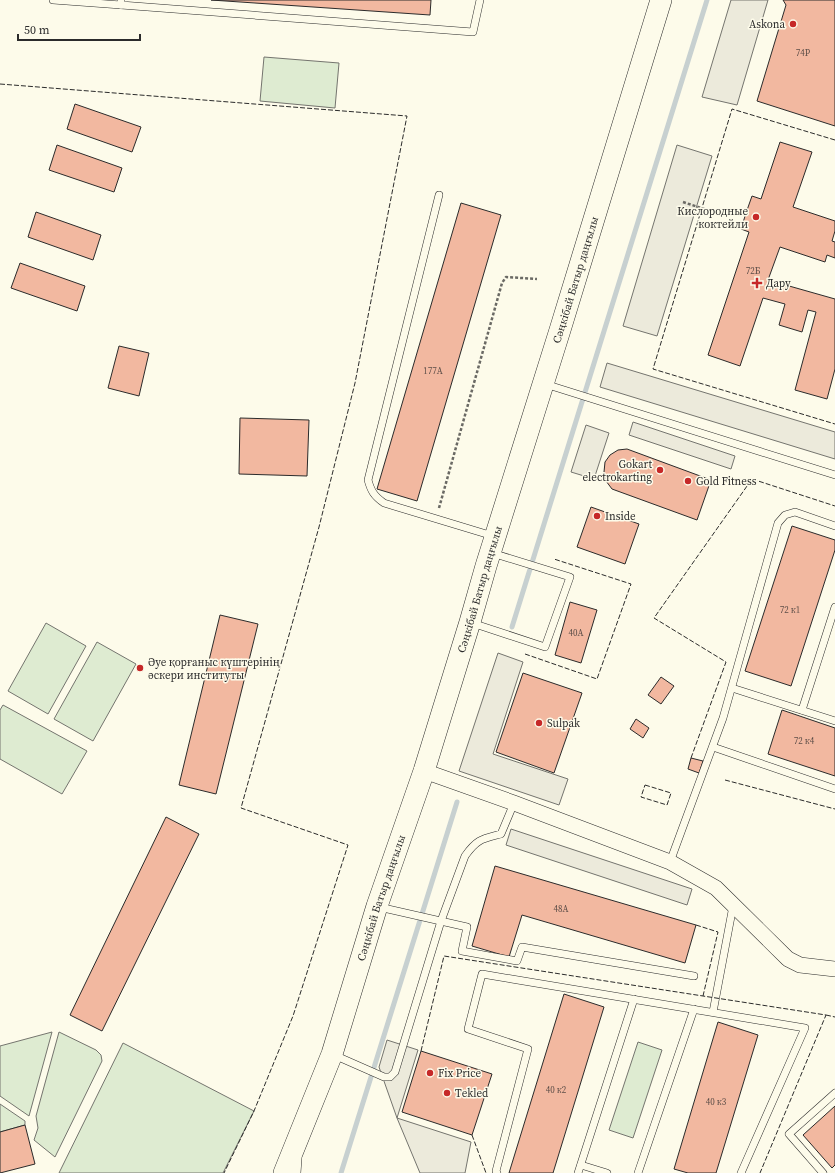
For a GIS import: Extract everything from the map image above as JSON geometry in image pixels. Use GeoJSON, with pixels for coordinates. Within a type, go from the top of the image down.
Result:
{"type":"FeatureCollection","features":[{"type":"Feature","properties":{"kind":"main road","name":"Сәңкібай Батыр даңғылы"},"geometry":{"type":"LineString","coordinates":[[284,1173],[332,1054],[376,906],[424,771],[661,0]]}},
{"type":"Feature","properties":{"kind":"street"},"geometry":{"type":"LineString","coordinates":[[424,771],[514,803],[670,862],[716,888],[788,959],[800,965],[835,969]]}},
{"type":"Feature","properties":{"kind":"lane"},"geometry":{"type":"LineString","coordinates":[[53,0],[121,3],[473,32],[480,0]]}},
{"type":"Feature","properties":{"kind":"lane"},"geometry":{"type":"LineString","coordinates":[[439,195],[368,480],[371,491],[376,498],[384,502],[437,518],[493,545],[524,563],[570,577],[545,646],[470,622]]}},
{"type":"Feature","properties":{"kind":"lane"},"geometry":{"type":"LineString","coordinates":[[543,383],[835,475]]}},
{"type":"Feature","properties":{"kind":"lane"},"geometry":{"type":"LineString","coordinates":[[670,862],[713,747],[732,688],[778,523],[785,515],[796,512],[835,526]]}},
{"type":"Feature","properties":{"kind":"lane"},"geometry":{"type":"LineString","coordinates":[[802,710],[835,607]]}},
{"type":"Feature","properties":{"kind":"lane"},"geometry":{"type":"LineString","coordinates":[[732,688],[835,721]]}},
{"type":"Feature","properties":{"kind":"lane"},"geometry":{"type":"LineString","coordinates":[[713,747],[835,789]]}},
{"type":"Feature","properties":{"kind":"lane"},"geometry":{"type":"LineString","coordinates":[[332,1054],[380,1075],[390,1077],[395,1072],[441,921],[465,856],[471,847],[480,840],[501,834],[514,803]]}},
{"type":"Feature","properties":{"kind":"lane"},"geometry":{"type":"LineString","coordinates":[[376,906],[467,927],[462,952],[517,962],[522,947],[694,976]]}},
{"type":"Feature","properties":{"kind":"lane"},"geometry":{"type":"LineString","coordinates":[[713,1012],[733,906]]}},
{"type":"Feature","properties":{"kind":"lane"},"geometry":{"type":"LineString","coordinates":[[497,1173],[496,1171],[528,1049],[468,1029],[482,974],[805,1028],[741,1173]]}},
{"type":"Feature","properties":{"kind":"lane"},"geometry":{"type":"LineString","coordinates":[[578,1173],[634,999]]}},
{"type":"Feature","properties":{"kind":"lane"},"geometry":{"type":"LineString","coordinates":[[638,1173],[694,1009]]}},
{"type":"Feature","properties":{"kind":"lane"},"geometry":{"type":"LineString","coordinates":[[823,1173],[789,1134],[835,1092]]}},
{"type":"Feature","properties":{"kind":"lane"},"geometry":{"type":"LineString","coordinates":[[297,1173],[302,1128]]}},
{"type":"Feature","properties":{"kind":"lane"},"geometry":{"type":"LineString","coordinates":[[581,1165],[607,1173]]}},
{"type":"Feature","properties":{"kind":"path"},"geometry":{"type":"LineString","coordinates":[[683,202],[719,214]]}},
{"type":"Feature","properties":{"kind":"path"},"geometry":{"type":"LineString","coordinates":[[437,518],[502,283],[506,277],[537,279]]}},
{"type":"Feature","properties":{"kind":"green space"},"geometry":{"type":"Polygon","coordinates":[[[264,57],[339,63],[335,108],[260,101],[264,57]]]}},
{"type":"Feature","properties":{"kind":"green space"},"geometry":{"type":"Polygon","coordinates":[[[46,623],[86,646],[48,714],[8,691],[46,623]]]}},
{"type":"Feature","properties":{"kind":"green space"},"geometry":{"type":"Polygon","coordinates":[[[97,642],[136,664],[93,741],[54,719],[97,642]]]}},
{"type":"Feature","properties":{"kind":"green space"},"geometry":{"type":"Polygon","coordinates":[[[3,705],[87,751],[62,794],[0,759],[0,710],[3,705]]]}},
{"type":"Feature","properties":{"kind":"green space"},"geometry":{"type":"Polygon","coordinates":[[[52,1032],[29,1116],[0,1096],[0,1046],[52,1032]]]}},
{"type":"Feature","properties":{"kind":"green space"},"geometry":{"type":"Polygon","coordinates":[[[59,1032],[96,1050],[101,1055],[102,1061],[55,1157],[34,1140],[38,1128],[36,1116],[59,1032]]]}},
{"type":"Feature","properties":{"kind":"green space"},"geometry":{"type":"Polygon","coordinates":[[[638,1042],[662,1050],[633,1138],[609,1130],[638,1042]]]}},
{"type":"Feature","properties":{"kind":"green space"},"geometry":{"type":"Polygon","coordinates":[[[123,1043],[254,1111],[223,1173],[59,1173],[123,1043]]]}},
{"type":"Feature","properties":{"kind":"green space"},"geometry":{"type":"Polygon","coordinates":[[[0,1104],[25,1121],[25,1125],[0,1132],[0,1104]]]}},
{"type":"Feature","properties":{"kind":"shaded area"},"geometry":{"type":"Polygon","coordinates":[[[731,0],[768,0],[737,105],[702,97],[731,0]]]}},
{"type":"Feature","properties":{"kind":"shaded area"},"geometry":{"type":"Polygon","coordinates":[[[677,145],[712,156],[657,336],[623,326],[677,145]]]}},
{"type":"Feature","properties":{"kind":"shaded area"},"geometry":{"type":"Polygon","coordinates":[[[607,363],[835,432],[835,459],[600,387],[607,363]]]}},
{"type":"Feature","properties":{"kind":"shaded area"},"geometry":{"type":"Polygon","coordinates":[[[633,422],[735,456],[731,469],[629,435],[633,422]]]}},
{"type":"Feature","properties":{"kind":"shaded area"},"geometry":{"type":"Polygon","coordinates":[[[586,425],[609,433],[594,479],[571,472],[586,425]]]}},
{"type":"Feature","properties":{"kind":"shaded area"},"geometry":{"type":"Polygon","coordinates":[[[498,653],[523,662],[493,754],[568,779],[559,805],[459,771],[498,653]]]}},
{"type":"Feature","properties":{"kind":"shaded area"},"geometry":{"type":"Polygon","coordinates":[[[511,829],[692,889],[687,905],[506,845],[511,829]]]}},
{"type":"Feature","properties":{"kind":"shaded area"},"geometry":{"type":"Polygon","coordinates":[[[387,1040],[418,1050],[397,1118],[379,1067],[387,1040]]]}},
{"type":"Feature","properties":{"kind":"shaded area"},"geometry":{"type":"Polygon","coordinates":[[[397,1118],[471,1142],[465,1173],[420,1173],[397,1118]]]}},
{"type":"Feature","properties":{"kind":"building"},"geometry":{"type":"Polygon","coordinates":[[[211,0],[431,0],[430,15],[211,0]]]}},
{"type":"Feature","properties":{"kind":"building"},"geometry":{"type":"Polygon","coordinates":[[[783,0],[835,0],[835,126],[757,101],[786,5],[783,0]]]}},
{"type":"Feature","properties":{"kind":"building"},"geometry":{"type":"Polygon","coordinates":[[[75,104],[141,127],[132,152],[67,129],[75,104]]]}},
{"type":"Feature","properties":{"kind":"building"},"geometry":{"type":"Polygon","coordinates":[[[780,142],[812,152],[793,207],[835,221],[835,231],[832,241],[835,242],[835,258],[827,255],[825,262],[780,247],[768,280],[835,299],[835,369],[827,399],[795,390],[816,312],[808,310],[802,332],[779,325],[785,304],[763,298],[740,366],[708,355],[749,232],[741,229],[746,213],[752,196],[761,199],[780,142]]]}},
{"type":"Feature","properties":{"kind":"building"},"geometry":{"type":"Polygon","coordinates":[[[57,145],[122,168],[114,192],[49,170],[57,145]]]}},
{"type":"Feature","properties":{"kind":"building"},"geometry":{"type":"Polygon","coordinates":[[[461,203],[501,215],[417,501],[377,489],[461,203]]]}},
{"type":"Feature","properties":{"kind":"building"},"geometry":{"type":"Polygon","coordinates":[[[36,212],[101,235],[93,260],[28,237],[36,212]]]}},
{"type":"Feature","properties":{"kind":"building"},"geometry":{"type":"Polygon","coordinates":[[[20,263],[85,286],[77,311],[11,288],[20,263]]]}},
{"type":"Feature","properties":{"kind":"building"},"geometry":{"type":"Polygon","coordinates":[[[119,346],[149,353],[139,396],[108,388],[119,346]]]}},
{"type":"Feature","properties":{"kind":"building"},"geometry":{"type":"Polygon","coordinates":[[[240,418],[309,420],[307,476],[239,474],[240,418]]]}},
{"type":"Feature","properties":{"kind":"building"},"geometry":{"type":"Polygon","coordinates":[[[627,449],[711,480],[697,520],[612,489],[606,481],[604,472],[605,462],[610,455],[618,450],[627,449]]]}},
{"type":"Feature","properties":{"kind":"building"},"geometry":{"type":"Polygon","coordinates":[[[591,507],[639,524],[625,564],[577,547],[591,507]]]}},
{"type":"Feature","properties":{"kind":"building"},"geometry":{"type":"Polygon","coordinates":[[[792,526],[835,540],[835,550],[791,686],[745,671],[792,526]]]}},
{"type":"Feature","properties":{"kind":"building"},"geometry":{"type":"Polygon","coordinates":[[[570,602],[597,610],[581,663],[555,655],[570,602]]]}},
{"type":"Feature","properties":{"kind":"building"},"geometry":{"type":"Polygon","coordinates":[[[220,615],[258,624],[216,794],[179,785],[220,615]]]}},
{"type":"Feature","properties":{"kind":"building","name":"Sulpak"},"geometry":{"type":"Polygon","coordinates":[[[523,673],[582,693],[554,773],[496,752],[523,673]]]}},
{"type":"Feature","properties":{"kind":"building"},"geometry":{"type":"Polygon","coordinates":[[[661,677],[674,686],[661,704],[648,695],[661,677]]]}},
{"type":"Feature","properties":{"kind":"building"},"geometry":{"type":"Polygon","coordinates":[[[782,710],[835,728],[835,776],[768,754],[782,710]]]}},
{"type":"Feature","properties":{"kind":"building"},"geometry":{"type":"Polygon","coordinates":[[[636,719],[649,728],[643,738],[630,729],[636,719]]]}},
{"type":"Feature","properties":{"kind":"building"},"geometry":{"type":"Polygon","coordinates":[[[691,758],[703,761],[699,773],[688,769],[691,758]]]}},
{"type":"Feature","properties":{"kind":"building"},"geometry":{"type":"Polygon","coordinates":[[[166,817],[199,834],[102,1031],[70,1015],[166,817]]]}},
{"type":"Feature","properties":{"kind":"building"},"geometry":{"type":"Polygon","coordinates":[[[495,866],[696,925],[685,963],[522,915],[509,957],[472,946],[495,866]]]}},
{"type":"Feature","properties":{"kind":"building"},"geometry":{"type":"Polygon","coordinates":[[[564,994],[604,1007],[553,1173],[509,1173],[564,994]]]}},
{"type":"Feature","properties":{"kind":"building"},"geometry":{"type":"Polygon","coordinates":[[[718,1022],[758,1035],[716,1173],[688,1173],[674,1169],[718,1022]]]}},
{"type":"Feature","properties":{"kind":"building","name":"Тekled"},"geometry":{"type":"Polygon","coordinates":[[[421,1051],[492,1074],[472,1135],[402,1112],[421,1051]]]}},
{"type":"Feature","properties":{"kind":"building"},"geometry":{"type":"Polygon","coordinates":[[[835,1106],[835,1165],[832,1168],[803,1135],[835,1106]]]}},
{"type":"Feature","properties":{"kind":"building"},"geometry":{"type":"Polygon","coordinates":[[[25,1125],[35,1164],[0,1173],[0,1132],[25,1125]]]}},
{"type":"Feature","properties":{"kind":"waterway"},"geometry":{"type":"LineString","coordinates":[[512,627],[707,0]]}},
{"type":"Feature","properties":{"kind":"waterway"},"geometry":{"type":"LineString","coordinates":[[341,1173],[457,802]]}},
{"type":"Feature","properties":{"kind":"fence"},"geometry":{"type":"LineString","coordinates":[[0,84],[407,116],[355,383],[319,527],[241,808],[348,845],[293,1016],[254,1111],[224,1173]]}},
{"type":"Feature","properties":{"kind":"fence"},"geometry":{"type":"LineString","coordinates":[[835,140],[732,109],[653,369],[835,424]]}},
{"type":"Feature","properties":{"kind":"fence"},"geometry":{"type":"LineString","coordinates":[[691,758],[726,662],[654,618],[752,479],[835,506]]}},
{"type":"Feature","properties":{"kind":"fence"},"geometry":{"type":"LineString","coordinates":[[525,654],[597,679],[631,584],[554,559]]}},
{"type":"Feature","properties":{"kind":"fence"},"geometry":{"type":"LineString","coordinates":[[725,780],[835,809]]}},
{"type":"Feature","properties":{"kind":"fence"},"geometry":{"type":"LineString","coordinates":[[645,785],[671,793],[667,805],[641,797],[645,785]]}},
{"type":"Feature","properties":{"kind":"fence"},"geometry":{"type":"LineString","coordinates":[[696,925],[718,932],[703,996]]}},
{"type":"Feature","properties":{"kind":"fence"},"geometry":{"type":"LineString","coordinates":[[421,1051],[444,956],[826,1015],[760,1173]]}},
{"type":"Feature","properties":{"kind":"fence"},"geometry":{"type":"LineString","coordinates":[[826,1015],[835,1017]]}},
{"type":"Feature","properties":{"kind":"fence"},"geometry":{"type":"LineString","coordinates":[[472,1135],[486,1173]]}},
{"type":"Feature","properties":{"kind":"place","name":"Askona"},"geometry":{"type":"Point","coordinates":[793,24]}},
{"type":"Feature","properties":{"kind":"place","name":"Кислородные коктейли"},"geometry":{"type":"Point","coordinates":[756,217]}},
{"type":"Feature","properties":{"kind":"place","name":"Дару"},"geometry":{"type":"Point","coordinates":[757,283]}},
{"type":"Feature","properties":{"kind":"place","name":"Gokart electrokarting"},"geometry":{"type":"Point","coordinates":[660,470]}},
{"type":"Feature","properties":{"kind":"place","name":"Gold Fitness"},"geometry":{"type":"Point","coordinates":[688,481]}},
{"type":"Feature","properties":{"kind":"place","name":"Inside"},"geometry":{"type":"Point","coordinates":[597,516]}},
{"type":"Feature","properties":{"kind":"place","name":"Әуе қорғаныс күштерінің әскери институты"},"geometry":{"type":"Point","coordinates":[140,668]}},
{"type":"Feature","properties":{"kind":"place","name":"Sulpak"},"geometry":{"type":"Point","coordinates":[539,723]}},
{"type":"Feature","properties":{"kind":"place","name":"Fix Price"},"geometry":{"type":"Point","coordinates":[430,1073]}},
{"type":"Feature","properties":{"kind":"place","name":"Тekled"},"geometry":{"type":"Point","coordinates":[447,1093]}}]}
